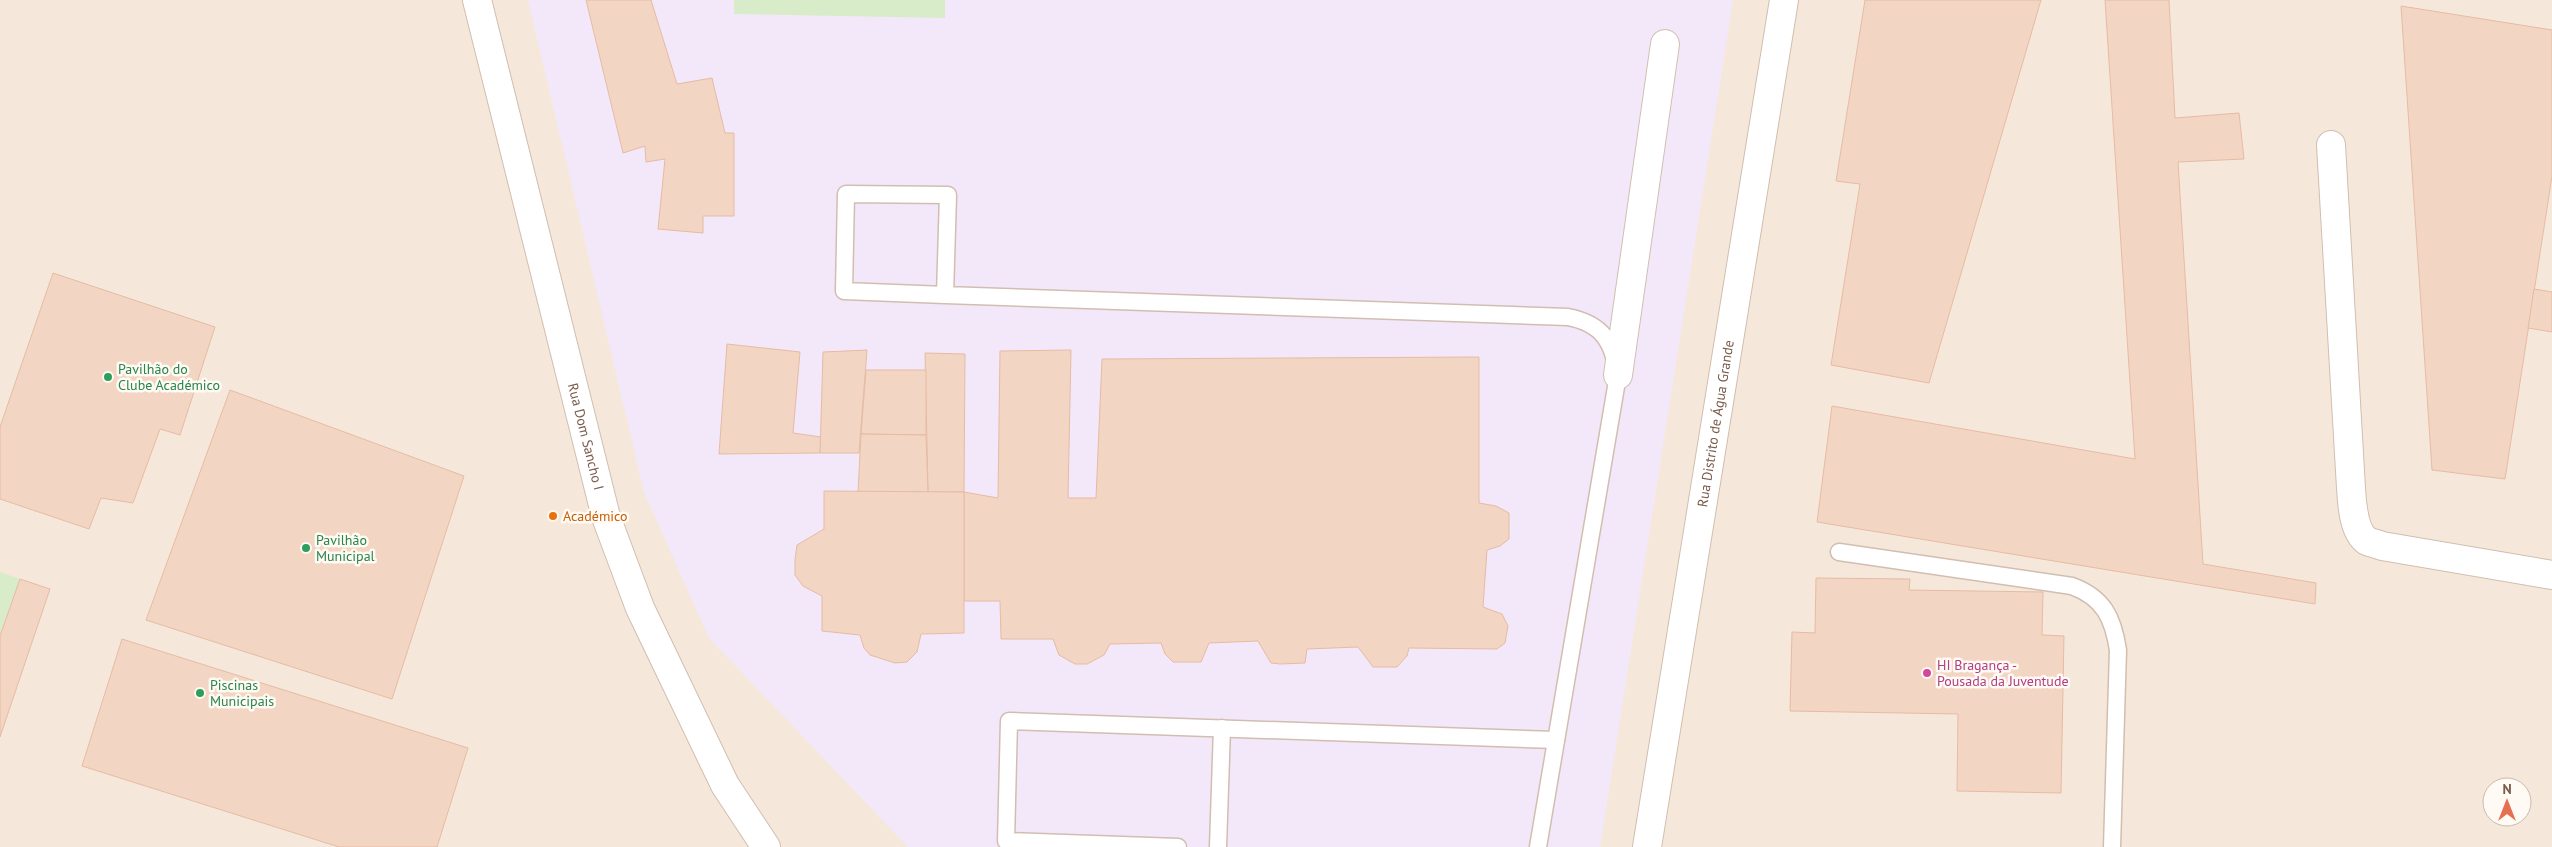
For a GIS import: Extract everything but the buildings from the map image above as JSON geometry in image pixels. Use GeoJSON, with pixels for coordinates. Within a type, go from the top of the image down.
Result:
{"type":"FeatureCollection","features":[{"type":"Feature","properties":{"kind":"street","name":"Rua Dom Sancho I"},"geometry":{"type":"LineString","coordinates":[[477,0],[606,517],[640,608],[725,785],[766,847]]}},
{"type":"Feature","properties":{"kind":"street","name":"Rua Distrito de Água Grande"},"geometry":{"type":"LineString","coordinates":[[1647,847],[1784,0]]}},
{"type":"Feature","properties":{"kind":"street"},"geometry":{"type":"LineString","coordinates":[[1618,375],[1665,44]]}},
{"type":"Feature","properties":{"kind":"street"},"geometry":{"type":"LineString","coordinates":[[2331,145],[2350,488],[2353,508],[2360,532],[2367,540],[2382,546],[2552,575]]}},
{"type":"Feature","properties":{"kind":"lane"},"geometry":{"type":"LineString","coordinates":[[945,295],[948,195],[846,194],[844,291],[945,295],[1568,317],[1587,322],[1602,333],[1614,352],[1618,375],[1538,847]]}},
{"type":"Feature","properties":{"kind":"lane"},"geometry":{"type":"LineString","coordinates":[[1839,552],[2072,586],[2097,599],[2111,621],[2118,650],[2112,847]]}},
{"type":"Feature","properties":{"kind":"lane"},"geometry":{"type":"LineString","coordinates":[[1178,847],[1006,841],[1009,721],[1556,740]]}},
{"type":"Feature","properties":{"kind":"lane"},"geometry":{"type":"LineString","coordinates":[[1218,847],[1222,728]]}},
{"type":"Feature","properties":{"kind":"shaded area"},"geometry":{"type":"Polygon","coordinates":[[[0,0],[2552,0],[2552,847],[0,847],[0,0]]]}},
{"type":"Feature","properties":{"kind":"shaded area"},"geometry":{"type":"Polygon","coordinates":[[[528,0],[1733,0],[1600,847],[908,847],[709,638],[644,492],[528,0]]]}},
{"type":"Feature","properties":{"kind":"green space"},"geometry":{"type":"Polygon","coordinates":[[[734,0],[945,0],[945,18],[734,14],[734,0]]]}},
{"type":"Feature","properties":{"kind":"green space"},"geometry":{"type":"Polygon","coordinates":[[[0,572],[20,579],[0,636],[0,572]]]}},
{"type":"Feature","properties":{"kind":"place","name":"Pavilhão do Clube Académico"},"geometry":{"type":"Point","coordinates":[108,377]}},
{"type":"Feature","properties":{"kind":"place","name":"Académico"},"geometry":{"type":"Point","coordinates":[553,516]}},
{"type":"Feature","properties":{"kind":"place","name":"Pavilhão Municipal"},"geometry":{"type":"Point","coordinates":[306,548]}},
{"type":"Feature","properties":{"kind":"place","name":"HI Bragança - Pousada da Juventude"},"geometry":{"type":"Point","coordinates":[1927,673]}},
{"type":"Feature","properties":{"kind":"place","name":"Piscinas Municipais"},"geometry":{"type":"Point","coordinates":[200,693]}}]}
